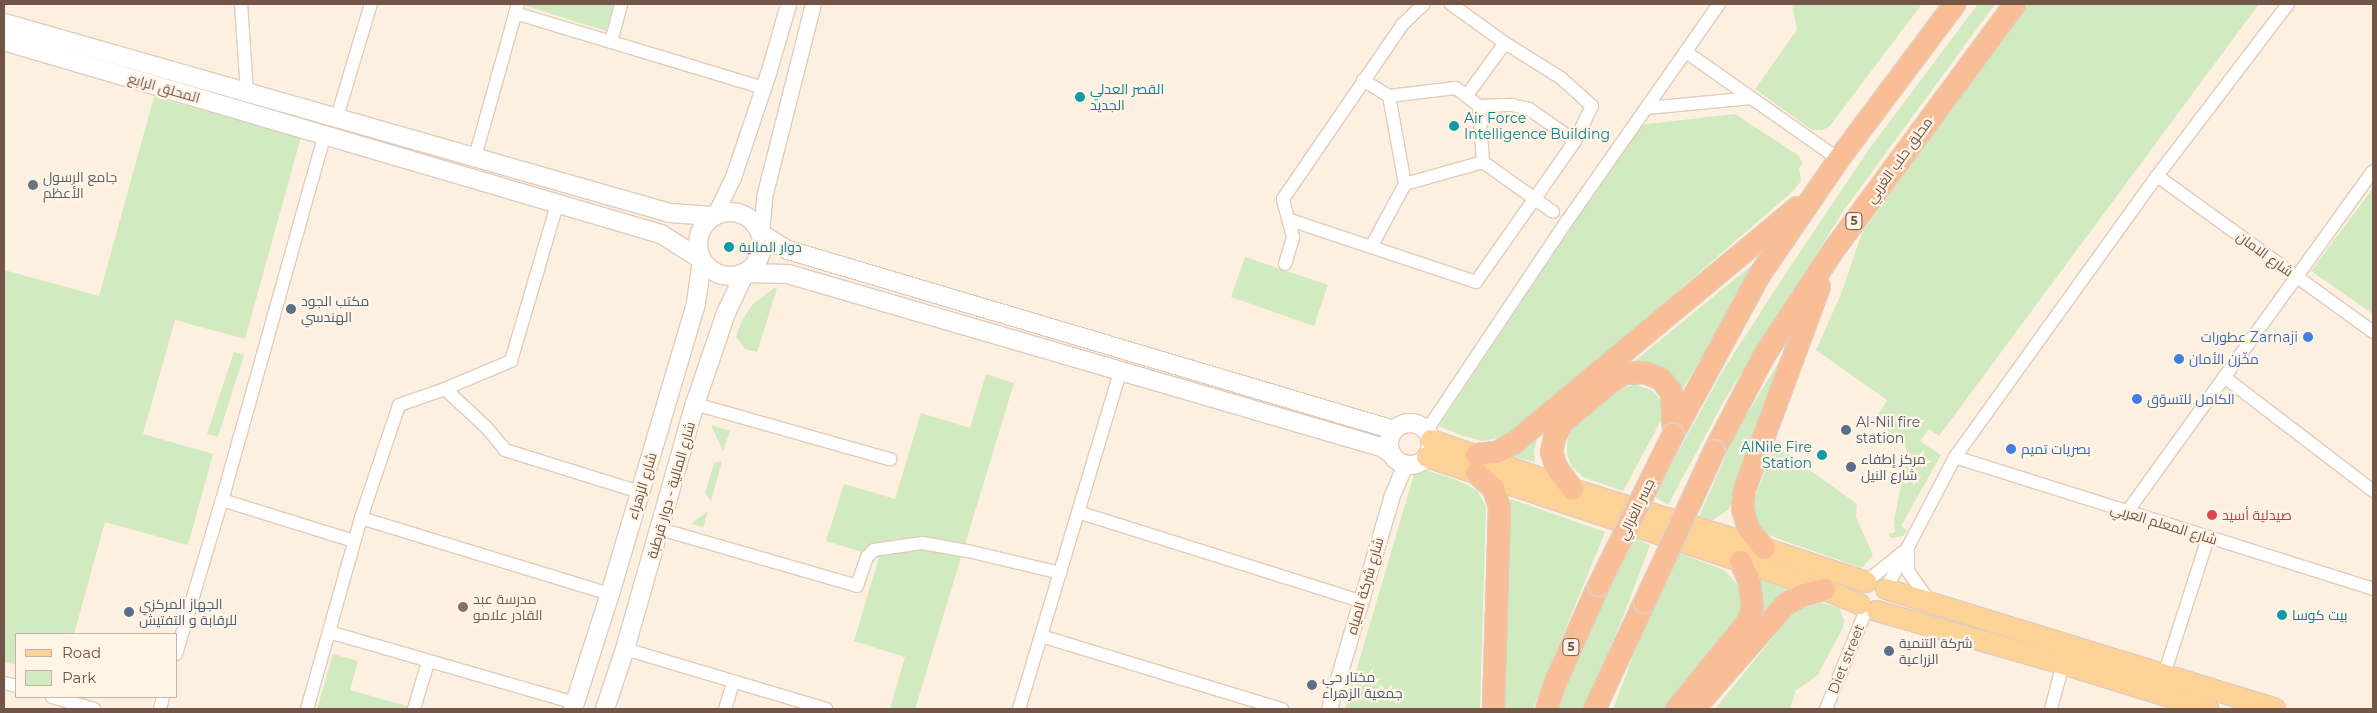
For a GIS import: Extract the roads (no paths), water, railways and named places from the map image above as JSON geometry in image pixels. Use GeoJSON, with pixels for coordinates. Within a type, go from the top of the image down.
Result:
{"type":"FeatureCollection","features":[{"type":"Feature","properties":{"kind":"highway","name":"5"},"geometry":{"type":"LineString","coordinates":[[1673,433],[1760,273],[1838,159],[1954,4]]}},
{"type":"Feature","properties":{"kind":"highway","name":"محلق حلب الغربي"},"geometry":{"type":"LineString","coordinates":[[1596,706],[1714,450],[1762,358],[1832,251],[2014,4]]}},
{"type":"Feature","properties":{"kind":"highway"},"geometry":{"type":"LineString","coordinates":[[1492,709],[1499,506],[1493,488],[1476,463],[1514,442],[1816,191]]}},
{"type":"Feature","properties":{"kind":"highway"},"geometry":{"type":"LineString","coordinates":[[1764,548],[1748,529],[1742,508],[1744,489],[1832,251]]}},
{"type":"Feature","properties":{"kind":"highway"},"geometry":{"type":"LineString","coordinates":[[1572,489],[1551,452],[1554,437],[1562,422],[1608,382],[1624,373],[1644,372],[1660,378],[1671,392],[1673,433]]}},
{"type":"Feature","properties":{"kind":"highway","name":"جسر الغزالي"},"geometry":{"type":"LineString","coordinates":[[1546,709],[1555,682],[1598,585],[1673,433]]}},
{"type":"Feature","properties":{"kind":"highway"},"geometry":{"type":"LineString","coordinates":[[1676,709],[1747,622],[1752,607],[1749,581],[1740,561]]}},
{"type":"Feature","properties":{"kind":"highway"},"geometry":{"type":"LineString","coordinates":[[1693,709],[1785,604],[1801,595],[1824,590]]}},
{"type":"Feature","properties":{"kind":"main road"},"geometry":{"type":"LineString","coordinates":[[4,23],[670,213],[714,216],[723,213],[742,214],[757,226],[763,243],[758,261],[745,273]]}},
{"type":"Feature","properties":{"kind":"main road","name":"المحلق الرابع"},"geometry":{"type":"LineString","coordinates":[[4,41],[661,234],[702,260]]}},
{"type":"Feature","properties":{"kind":"main road"},"geometry":{"type":"LineString","coordinates":[[714,216],[701,231],[698,251],[708,268],[726,277],[745,273],[788,274],[1381,447],[1391,453]]}},
{"type":"Feature","properties":{"kind":"main road"},"geometry":{"type":"LineString","coordinates":[[761,234],[788,250],[1394,430]]}},
{"type":"Feature","properties":{"kind":"main road","name":"شارع الزهراء"},"geometry":{"type":"LineString","coordinates":[[574,706],[610,594],[696,303],[702,260]]}},
{"type":"Feature","properties":{"kind":"main road","name":"شارع المالية - دوار قرطبة"},"geometry":{"type":"LineString","coordinates":[[605,709],[625,649],[696,404],[726,313],[745,273]]}},
{"type":"Feature","properties":{"kind":"main road"},"geometry":{"type":"LineString","coordinates":[[1428,442],[1417,464],[1404,464],[1394,458],[1389,441],[1394,430],[1404,423],[1417,423],[1428,442],[1476,463],[1740,561],[1824,590],[1868,608],[2064,664],[2208,709]]}},
{"type":"Feature","properties":{"kind":"main road"},"geometry":{"type":"LineString","coordinates":[[1476,463],[1572,489],[1764,548],[1866,582],[1876,581],[1886,589],[2275,709]]}},
{"type":"Feature","properties":{"kind":"main road"},"geometry":{"type":"LineString","coordinates":[[1866,582],[1859,589],[1868,608]]}},
{"type":"Feature","properties":{"kind":"main road"},"geometry":{"type":"LineString","coordinates":[[1868,608],[1885,604],[1888,594],[1886,589]]}},
{"type":"Feature","properties":{"kind":"street"},"geometry":{"type":"LineString","coordinates":[[241,4],[247,92]]}},
{"type":"Feature","properties":{"kind":"street"},"geometry":{"type":"LineString","coordinates":[[337,117],[371,4]]}},
{"type":"Feature","properties":{"kind":"street"},"geometry":{"type":"LineString","coordinates":[[610,42],[621,4]]}},
{"type":"Feature","properties":{"kind":"street"},"geometry":{"type":"LineString","coordinates":[[714,216],[733,177],[763,88],[788,4]]}},
{"type":"Feature","properties":{"kind":"street"},"geometry":{"type":"LineString","coordinates":[[761,234],[764,197],[813,4]]}},
{"type":"Feature","properties":{"kind":"street"},"geometry":{"type":"LineString","coordinates":[[1285,264],[1293,237],[1283,199],[1402,24],[1424,4]]}},
{"type":"Feature","properties":{"kind":"street"},"geometry":{"type":"LineString","coordinates":[[1290,220],[1476,282],[1575,141],[1592,106],[1561,78],[1505,43],[1451,4]]}},
{"type":"Feature","properties":{"kind":"street"},"geometry":{"type":"LineString","coordinates":[[1428,442],[1567,221],[1719,4]]}},
{"type":"Feature","properties":{"kind":"street"},"geometry":{"type":"LineString","coordinates":[[1886,589],[1955,457],[2158,176],[2288,4]]}},
{"type":"Feature","properties":{"kind":"street"},"geometry":{"type":"LineString","coordinates":[[475,157],[517,8],[610,42],[763,88]]}},
{"type":"Feature","properties":{"kind":"street"},"geometry":{"type":"LineString","coordinates":[[1467,95],[1505,43]]}},
{"type":"Feature","properties":{"kind":"street"},"geometry":{"type":"LineString","coordinates":[[1686,52],[1838,159]]}},
{"type":"Feature","properties":{"kind":"street"},"geometry":{"type":"LineString","coordinates":[[1363,80],[1389,96],[1456,88],[1467,95],[1479,106],[1483,162]]}},
{"type":"Feature","properties":{"kind":"street"},"geometry":{"type":"LineString","coordinates":[[1371,247],[1405,184],[1389,96]]}},
{"type":"Feature","properties":{"kind":"street"},"geometry":{"type":"LineString","coordinates":[[1647,108],[1752,98]]}},
{"type":"Feature","properties":{"kind":"street"},"geometry":{"type":"LineString","coordinates":[[1479,106],[1512,105],[1529,109],[1575,141]]}},
{"type":"Feature","properties":{"kind":"street"},"geometry":{"type":"LineString","coordinates":[[178,647],[222,500],[325,134]]}},
{"type":"Feature","properties":{"kind":"street"},"geometry":{"type":"LineString","coordinates":[[1405,184],[1483,162]]}},
{"type":"Feature","properties":{"kind":"street"},"geometry":{"type":"LineString","coordinates":[[1483,162],[1553,212]]}},
{"type":"Feature","properties":{"kind":"street"},"geometry":{"type":"LineString","coordinates":[[2127,512],[2373,171]]}},
{"type":"Feature","properties":{"kind":"street","name":"شارع الامان"},"geometry":{"type":"LineString","coordinates":[[2158,176],[2296,278],[2373,332]]}},
{"type":"Feature","properties":{"kind":"street"},"geometry":{"type":"LineString","coordinates":[[307,709],[354,541],[399,405],[445,390],[511,361],[557,205]]}},
{"type":"Feature","properties":{"kind":"street"},"geometry":{"type":"LineString","coordinates":[[1019,709],[1121,370]]}},
{"type":"Feature","properties":{"kind":"street"},"geometry":{"type":"LineString","coordinates":[[2224,377],[2373,491]]}},
{"type":"Feature","properties":{"kind":"street"},"geometry":{"type":"LineString","coordinates":[[445,390],[486,427],[505,450],[640,492]]}},
{"type":"Feature","properties":{"kind":"street"},"geometry":{"type":"LineString","coordinates":[[696,404],[890,459]]}},
{"type":"Feature","properties":{"kind":"street","name":"شارع المعلم العربي"},"geometry":{"type":"LineString","coordinates":[[1955,457],[2373,590]]}},
{"type":"Feature","properties":{"kind":"street","name":"شارع شركة المياه"},"geometry":{"type":"LineString","coordinates":[[1330,709],[1392,495],[1404,464]]}},
{"type":"Feature","properties":{"kind":"street"},"geometry":{"type":"LineString","coordinates":[[222,500],[354,541]]}},
{"type":"Feature","properties":{"kind":"street"},"geometry":{"type":"LineString","coordinates":[[1078,512],[1361,601]]}},
{"type":"Feature","properties":{"kind":"street"},"geometry":{"type":"LineString","coordinates":[[361,518],[610,594]]}},
{"type":"Feature","properties":{"kind":"street"},"geometry":{"type":"LineString","coordinates":[[660,529],[857,586],[867,557],[874,550],[922,543],[968,551],[1060,573]]}},
{"type":"Feature","properties":{"kind":"street"},"geometry":{"type":"LineString","coordinates":[[2164,675],[2208,538]]}},
{"type":"Feature","properties":{"kind":"street"},"geometry":{"type":"LineString","coordinates":[[1866,582],[1908,549]]}},
{"type":"Feature","properties":{"kind":"street"},"geometry":{"type":"LineString","coordinates":[[1908,549],[1908,571],[1930,602]]}},
{"type":"Feature","properties":{"kind":"street","name":"Diet street"},"geometry":{"type":"LineString","coordinates":[[1826,709],[1868,608]]}},
{"type":"Feature","properties":{"kind":"street"},"geometry":{"type":"LineString","coordinates":[[328,632],[574,706]]}},
{"type":"Feature","properties":{"kind":"street"},"geometry":{"type":"LineString","coordinates":[[1041,636],[1282,709]]}},
{"type":"Feature","properties":{"kind":"street"},"geometry":{"type":"LineString","coordinates":[[625,649],[733,683],[826,709]]}},
{"type":"Feature","properties":{"kind":"street"},"geometry":{"type":"LineString","coordinates":[[414,709],[428,662]]}},
{"type":"Feature","properties":{"kind":"street"},"geometry":{"type":"LineString","coordinates":[[2051,709],[2064,664]]}},
{"type":"Feature","properties":{"kind":"street"},"geometry":{"type":"LineString","coordinates":[[725,709],[733,683]]}},
{"type":"Feature","properties":{"kind":"street"},"geometry":{"type":"LineString","coordinates":[[56,698],[94,709]]}},
{"type":"Feature","properties":{"kind":"place","name":"القصر العدلي الجديد"},"geometry":{"type":"Point","coordinates":[1080,97]}},
{"type":"Feature","properties":{"kind":"place","name":"Air Force Intelligence Building"},"geometry":{"type":"Point","coordinates":[1454,126]}},
{"type":"Feature","properties":{"kind":"place","name":"جامع الرسول الأعظم"},"geometry":{"type":"Point","coordinates":[33,185]}},
{"type":"Feature","properties":{"kind":"place","name":"دوار المالية"},"geometry":{"type":"Point","coordinates":[729,247]}},
{"type":"Feature","properties":{"kind":"place","name":"مكتب الجود الهندسي"},"geometry":{"type":"Point","coordinates":[291,309]}},
{"type":"Feature","properties":{"kind":"place","name":"عطورات Zarnaji"},"geometry":{"type":"Point","coordinates":[2308,337]}},
{"type":"Feature","properties":{"kind":"place","name":"مخّزن الأمان"},"geometry":{"type":"Point","coordinates":[2179,359]}},
{"type":"Feature","properties":{"kind":"place","name":"الكامل للتسوّق"},"geometry":{"type":"Point","coordinates":[2137,399]}},
{"type":"Feature","properties":{"kind":"place","name":"Al-Nil fire station"},"geometry":{"type":"Point","coordinates":[1846,430]}},
{"type":"Feature","properties":{"kind":"place","name":"بصريات تميم"},"geometry":{"type":"Point","coordinates":[2011,449]}},
{"type":"Feature","properties":{"kind":"place","name":"AlNile Fire Station"},"geometry":{"type":"Point","coordinates":[1822,455]}},
{"type":"Feature","properties":{"kind":"place","name":"مركز إطفاء شارع النيل"},"geometry":{"type":"Point","coordinates":[1851,467]}},
{"type":"Feature","properties":{"kind":"place","name":"صيدلية أسيد"},"geometry":{"type":"Point","coordinates":[2212,515]}},
{"type":"Feature","properties":{"kind":"place","name":"مدرسة عبد القادر علامو"},"geometry":{"type":"Point","coordinates":[463,607]}},
{"type":"Feature","properties":{"kind":"place","name":"الجهاز المركزي للرقابة و التفتيش"},"geometry":{"type":"Point","coordinates":[129,612]}},
{"type":"Feature","properties":{"kind":"place","name":"بيت كوسا"},"geometry":{"type":"Point","coordinates":[2282,615]}},
{"type":"Feature","properties":{"kind":"place","name":"شركة التنمية الزراعية"},"geometry":{"type":"Point","coordinates":[1889,651]}},
{"type":"Feature","properties":{"kind":"place","name":"مختار حي جمعية الزهراء"},"geometry":{"type":"Point","coordinates":[1312,685]}}]}
